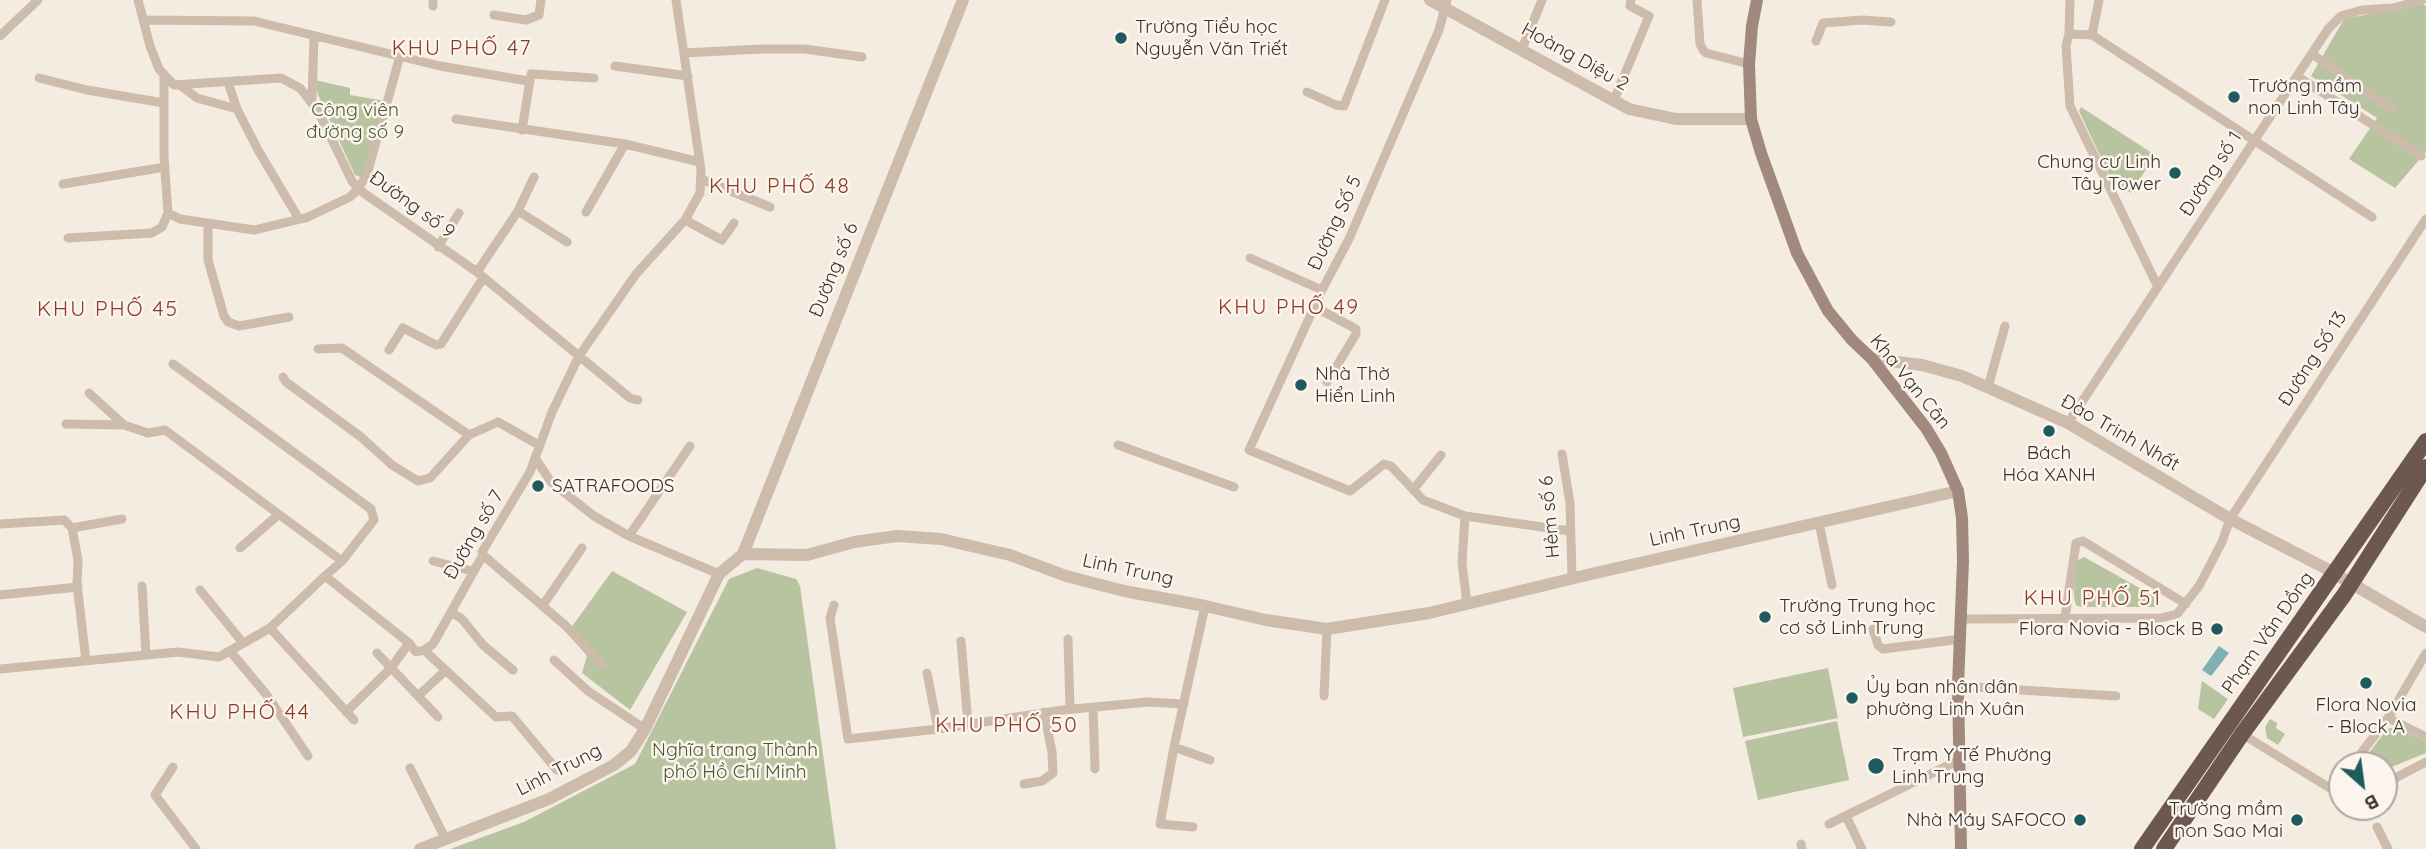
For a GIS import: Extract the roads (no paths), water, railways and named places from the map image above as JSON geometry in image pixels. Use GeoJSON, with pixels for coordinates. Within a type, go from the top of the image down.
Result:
{"type":"FeatureCollection","features":[{"type":"Feature","properties":{"kind":"highway","name":"Phạm Văn Đồng"},"geometry":{"type":"LineString","coordinates":[[2143,849],[2426,441]]}},
{"type":"Feature","properties":{"kind":"highway","name":"Phạm Văn Đồng"},"geometry":{"type":"LineString","coordinates":[[2164,849],[2242,734],[2350,584],[2426,467]]}},
{"type":"Feature","properties":{"kind":"main road","name":"Kha Vạn Cân"},"geometry":{"type":"LineString","coordinates":[[1757,0],[1749,64],[1751,119],[1797,253],[1828,311],[1872,359],[1926,428],[1958,491],[1963,561],[1958,686],[1961,849]]}},
{"type":"Feature","properties":{"kind":"street"},"geometry":{"type":"LineString","coordinates":[[2,32],[37,0]]}},
{"type":"Feature","properties":{"kind":"street"},"geometry":{"type":"LineString","coordinates":[[138,0],[150,46],[164,76],[197,98],[237,109]]}},
{"type":"Feature","properties":{"kind":"street"},"geometry":{"type":"LineString","coordinates":[[494,15],[526,20],[539,15],[541,0]]}},
{"type":"Feature","properties":{"kind":"street","name":"Đường số 7"},"geometry":{"type":"LineString","coordinates":[[424,650],[433,644],[483,555],[482,552],[530,472],[539,445],[579,356],[636,274],[685,220],[701,193],[700,162],[676,0]]}},
{"type":"Feature","properties":{"kind":"street","name":"Đường số 6"},"geometry":{"type":"LineString","coordinates":[[743,554],[963,0]]}},
{"type":"Feature","properties":{"kind":"street"},"geometry":{"type":"LineString","coordinates":[[1307,92],[1336,105],[1345,106],[1385,0]]}},
{"type":"Feature","properties":{"kind":"street","name":"Hoàng Diệu 2"},"geometry":{"type":"LineString","coordinates":[[1430,0],[1447,4],[1629,109],[1676,119],[1751,119]]}},
{"type":"Feature","properties":{"kind":"street"},"geometry":{"type":"LineString","coordinates":[[1522,49],[1542,0]]}},
{"type":"Feature","properties":{"kind":"street"},"geometry":{"type":"LineString","coordinates":[[1614,100],[1649,16],[1630,6],[1631,0]]}},
{"type":"Feature","properties":{"kind":"street"},"geometry":{"type":"LineString","coordinates":[[1697,0],[1700,44],[1703,50],[1749,64]]}},
{"type":"Feature","properties":{"kind":"street"},"geometry":{"type":"LineString","coordinates":[[2070,0],[2066,46],[2070,106],[2158,288]]}},
{"type":"Feature","properties":{"kind":"street"},"geometry":{"type":"LineString","coordinates":[[2092,35],[2099,0]]}},
{"type":"Feature","properties":{"kind":"street","name":"Đường số 1"},"geometry":{"type":"LineString","coordinates":[[2068,423],[2328,29],[2341,16],[2362,10],[2393,8],[2423,0]]}},
{"type":"Feature","properties":{"kind":"street","name":"Đường Số 5"},"geometry":{"type":"LineString","coordinates":[[1413,490],[1391,466],[1384,464],[1350,491],[1249,450],[1322,290],[1349,239],[1439,30],[1447,4]]}},
{"type":"Feature","properties":{"kind":"street"},"geometry":{"type":"LineString","coordinates":[[1816,41],[1823,23],[1862,19],[1891,22]]}},
{"type":"Feature","properties":{"kind":"street"},"geometry":{"type":"LineString","coordinates":[[143,20],[254,21],[440,66],[528,82]]}},
{"type":"Feature","properties":{"kind":"street"},"geometry":{"type":"LineString","coordinates":[[2069,34],[2092,35],[2372,217]]}},
{"type":"Feature","properties":{"kind":"street"},"geometry":{"type":"LineString","coordinates":[[312,101],[314,36]]}},
{"type":"Feature","properties":{"kind":"street"},"geometry":{"type":"LineString","coordinates":[[684,53],[805,49],[862,57]]}},
{"type":"Feature","properties":{"kind":"street"},"geometry":{"type":"LineString","coordinates":[[2312,54],[2391,110]]}},
{"type":"Feature","properties":{"kind":"street"},"geometry":{"type":"LineString","coordinates":[[167,213],[180,219],[254,230],[299,219],[350,197],[367,174],[400,55]]}},
{"type":"Feature","properties":{"kind":"street"},"geometry":{"type":"LineString","coordinates":[[615,66],[688,76]]}},
{"type":"Feature","properties":{"kind":"street"},"geometry":{"type":"LineString","coordinates":[[522,130],[531,74],[594,78]]}},
{"type":"Feature","properties":{"kind":"street"},"geometry":{"type":"LineString","coordinates":[[68,238],[152,233],[162,227],[167,213],[164,76]]}},
{"type":"Feature","properties":{"kind":"street"},"geometry":{"type":"LineString","coordinates":[[2297,76],[2421,156]]}},
{"type":"Feature","properties":{"kind":"street"},"geometry":{"type":"LineString","coordinates":[[39,78],[87,90],[164,103]]}},
{"type":"Feature","properties":{"kind":"street","name":"Đường số 9"},"geometry":{"type":"LineString","coordinates":[[181,86],[281,78],[300,88],[312,101],[358,189],[480,275],[630,398],[638,400]]}},
{"type":"Feature","properties":{"kind":"street"},"geometry":{"type":"LineString","coordinates":[[228,82],[237,109],[258,150],[299,219]]}},
{"type":"Feature","properties":{"kind":"street"},"geometry":{"type":"LineString","coordinates":[[456,120],[625,144],[700,162]]}},
{"type":"Feature","properties":{"kind":"street"},"geometry":{"type":"LineString","coordinates":[[586,212],[625,144]]}},
{"type":"Feature","properties":{"kind":"street"},"geometry":{"type":"LineString","coordinates":[[64,184],[165,167]]}},
{"type":"Feature","properties":{"kind":"street"},"geometry":{"type":"LineString","coordinates":[[389,351],[403,328],[438,344],[518,211],[534,177]]}},
{"type":"Feature","properties":{"kind":"street"},"geometry":{"type":"LineString","coordinates":[[701,179],[770,207]]}},
{"type":"Feature","properties":{"kind":"street"},"geometry":{"type":"LineString","coordinates":[[518,211],[566,242]]}},
{"type":"Feature","properties":{"kind":"street"},"geometry":{"type":"LineString","coordinates":[[438,247],[459,213]]}},
{"type":"Feature","properties":{"kind":"street","name":"Đường Số 13"},"geometry":{"type":"LineString","coordinates":[[2186,604],[2199,586],[2222,542],[2230,519],[2426,219]]}},
{"type":"Feature","properties":{"kind":"street"},"geometry":{"type":"LineString","coordinates":[[685,220],[722,240],[734,223]]}},
{"type":"Feature","properties":{"kind":"street"},"geometry":{"type":"LineString","coordinates":[[208,224],[208,260],[228,322],[239,326],[289,317]]}},
{"type":"Feature","properties":{"kind":"street"},"geometry":{"type":"LineString","coordinates":[[1250,258],[1322,290]]}},
{"type":"Feature","properties":{"kind":"street"},"geometry":{"type":"LineString","coordinates":[[1315,307],[1356,329],[1356,334],[1327,382]]}},
{"type":"Feature","properties":{"kind":"street"},"geometry":{"type":"LineString","coordinates":[[1988,387],[2005,326]]}},
{"type":"Feature","properties":{"kind":"street"},"geometry":{"type":"LineString","coordinates":[[318,349],[342,348],[469,435]]}},
{"type":"Feature","properties":{"kind":"street","name":"Đào Trinh Nhất"},"geometry":{"type":"LineString","coordinates":[[1872,359],[1922,365],[1962,376],[2068,423],[2230,519],[2350,584]]}},
{"type":"Feature","properties":{"kind":"street"},"geometry":{"type":"LineString","coordinates":[[0,670],[178,652],[219,657],[270,628],[342,561],[374,520],[371,509],[173,364]]}},
{"type":"Feature","properties":{"kind":"street"},"geometry":{"type":"LineString","coordinates":[[283,377],[392,465],[418,481],[430,478],[469,435],[498,422],[539,445]]}},
{"type":"Feature","properties":{"kind":"street"},"geometry":{"type":"LineString","coordinates":[[89,393],[124,425]]}},
{"type":"Feature","properties":{"kind":"street"},"geometry":{"type":"LineString","coordinates":[[66,424],[124,425],[148,433],[165,430],[342,561]]}},
{"type":"Feature","properties":{"kind":"street"},"geometry":{"type":"LineString","coordinates":[[1118,445],[1234,487]]}},
{"type":"Feature","properties":{"kind":"street"},"geometry":{"type":"LineString","coordinates":[[629,536],[690,446]]}},
{"type":"Feature","properties":{"kind":"street","name":"Hẻm số 6"},"geometry":{"type":"LineString","coordinates":[[1562,454],[1570,503],[1572,578]]}},
{"type":"Feature","properties":{"kind":"street"},"geometry":{"type":"LineString","coordinates":[[1441,455],[1413,490],[1423,500],[1465,516],[1570,531]]}},
{"type":"Feature","properties":{"kind":"street"},"geometry":{"type":"LineString","coordinates":[[535,458],[551,482],[570,499],[629,536],[719,573]]}},
{"type":"Feature","properties":{"kind":"street","name":"Linh Trung"},"geometry":{"type":"LineString","coordinates":[[420,849],[550,799],[614,765],[631,751],[645,729],[719,573],[743,554],[807,555],[854,542],[897,536],[941,539],[1010,555],[1066,576],[1124,591],[1266,620],[1326,629],[1416,616],[1958,491]]}},
{"type":"Feature","properties":{"kind":"street"},"geometry":{"type":"LineString","coordinates":[[240,548],[278,515]]}},
{"type":"Feature","properties":{"kind":"street"},"geometry":{"type":"LineString","coordinates":[[1465,516],[1462,563],[1466,604]]}},
{"type":"Feature","properties":{"kind":"street"},"geometry":{"type":"LineString","coordinates":[[72,528],[122,519]]}},
{"type":"Feature","properties":{"kind":"street"},"geometry":{"type":"LineString","coordinates":[[0,524],[64,520],[72,528],[78,560],[78,587],[86,661]]}},
{"type":"Feature","properties":{"kind":"street"},"geometry":{"type":"LineString","coordinates":[[1819,523],[1832,585]]}},
{"type":"Feature","properties":{"kind":"street"},"geometry":{"type":"LineString","coordinates":[[1961,619],[2161,618],[2178,614],[2186,604],[2083,541],[2076,543],[2066,618]]}},
{"type":"Feature","properties":{"kind":"street"},"geometry":{"type":"LineString","coordinates":[[542,605],[582,548]]}},
{"type":"Feature","properties":{"kind":"street"},"geometry":{"type":"LineString","coordinates":[[483,555],[566,625],[602,665]]}},
{"type":"Feature","properties":{"kind":"street"},"geometry":{"type":"LineString","coordinates":[[433,561],[472,571]]}},
{"type":"Feature","properties":{"kind":"street"},"geometry":{"type":"LineString","coordinates":[[325,576],[409,643],[416,652],[424,650],[496,717],[512,716],[556,770]]}},
{"type":"Feature","properties":{"kind":"street"},"geometry":{"type":"LineString","coordinates":[[2350,584],[2426,627]]}},
{"type":"Feature","properties":{"kind":"street"},"geometry":{"type":"LineString","coordinates":[[142,586],[146,655]]}},
{"type":"Feature","properties":{"kind":"street"},"geometry":{"type":"LineString","coordinates":[[0,595],[78,587]]}},
{"type":"Feature","properties":{"kind":"street"},"geometry":{"type":"LineString","coordinates":[[200,590],[243,643]]}},
{"type":"Feature","properties":{"kind":"street"},"geometry":{"type":"LineString","coordinates":[[834,605],[830,618],[848,739],[938,729],[1070,709],[1148,702],[1184,704]]}},
{"type":"Feature","properties":{"kind":"street"},"geometry":{"type":"LineString","coordinates":[[1193,827],[1160,824],[1205,606]]}},
{"type":"Feature","properties":{"kind":"street"},"geometry":{"type":"LineString","coordinates":[[451,612],[462,619],[483,645],[513,670]]}},
{"type":"Feature","properties":{"kind":"street"},"geometry":{"type":"LineString","coordinates":[[270,628],[354,720]]}},
{"type":"Feature","properties":{"kind":"street"},"geometry":{"type":"LineString","coordinates":[[1324,696],[1326,629]]}},
{"type":"Feature","properties":{"kind":"street"},"geometry":{"type":"LineString","coordinates":[[1873,629],[1878,645],[1883,649],[1961,639]]}},
{"type":"Feature","properties":{"kind":"street"},"geometry":{"type":"LineString","coordinates":[[1068,639],[1070,709]]}},
{"type":"Feature","properties":{"kind":"street"},"geometry":{"type":"LineString","coordinates":[[961,641],[968,724]]}},
{"type":"Feature","properties":{"kind":"street"},"geometry":{"type":"LineString","coordinates":[[346,712],[391,668],[409,643]]}},
{"type":"Feature","properties":{"kind":"street"},"geometry":{"type":"LineString","coordinates":[[230,651],[266,694],[308,756]]}},
{"type":"Feature","properties":{"kind":"street"},"geometry":{"type":"LineString","coordinates":[[377,653],[438,717]]}},
{"type":"Feature","properties":{"kind":"street"},"geometry":{"type":"LineString","coordinates":[[2363,751],[2388,718],[2426,653]]}},
{"type":"Feature","properties":{"kind":"street"},"geometry":{"type":"LineString","coordinates":[[554,660],[588,691],[645,729]]}},
{"type":"Feature","properties":{"kind":"street"},"geometry":{"type":"LineString","coordinates":[[418,696],[446,670]]}},
{"type":"Feature","properties":{"kind":"street"},"geometry":{"type":"LineString","coordinates":[[927,673],[938,729]]}},
{"type":"Feature","properties":{"kind":"street"},"geometry":{"type":"LineString","coordinates":[[1958,686],[2116,696]]}},
{"type":"Feature","properties":{"kind":"street"},"geometry":{"type":"LineString","coordinates":[[1093,707],[1095,768]]}},
{"type":"Feature","properties":{"kind":"street"},"geometry":{"type":"LineString","coordinates":[[1024,785],[1042,781],[1053,773],[1044,712]]}},
{"type":"Feature","properties":{"kind":"street"},"geometry":{"type":"LineString","coordinates":[[2388,718],[2426,737]]}},
{"type":"Feature","properties":{"kind":"street"},"geometry":{"type":"LineString","coordinates":[[2242,734],[2328,785]]}},
{"type":"Feature","properties":{"kind":"street"},"geometry":{"type":"LineString","coordinates":[[1174,747],[1210,760]]}},
{"type":"Feature","properties":{"kind":"street"},"geometry":{"type":"LineString","coordinates":[[1829,824],[1959,760]]}},
{"type":"Feature","properties":{"kind":"street"},"geometry":{"type":"LineString","coordinates":[[2398,776],[2426,762]]}},
{"type":"Feature","properties":{"kind":"street"},"geometry":{"type":"LineString","coordinates":[[173,767],[155,795],[196,849]]}},
{"type":"Feature","properties":{"kind":"street"},"geometry":{"type":"LineString","coordinates":[[410,768],[446,840]]}},
{"type":"Feature","properties":{"kind":"street"},"geometry":{"type":"LineString","coordinates":[[1846,816],[1861,849]]}},
{"type":"Feature","properties":{"kind":"street"},"geometry":{"type":"LineString","coordinates":[[2377,827],[2388,849]]}},
{"type":"Feature","properties":{"kind":"water"},"geometry":{"type":"Polygon","coordinates":[[[2219,646],[2229,653],[2211,676],[2202,670],[2219,646]]]}},
{"type":"Feature","properties":{"kind":"place","name":"Trường Tiểu học Nguyễn Văn Triết"},"geometry":{"type":"Point","coordinates":[1121,38]}},
{"type":"Feature","properties":{"kind":"place","name":"Trường mầm non Linh Tây"},"geometry":{"type":"Point","coordinates":[2234,97]}},
{"type":"Feature","properties":{"kind":"place","name":"Chung cư Linh Tây Tower"},"geometry":{"type":"Point","coordinates":[2175,173]}},
{"type":"Feature","properties":{"kind":"place","name":"Nhà Thờ Hiển Linh"},"geometry":{"type":"Point","coordinates":[1301,385]}},
{"type":"Feature","properties":{"kind":"place","name":"Bách Hóa XANH"},"geometry":{"type":"Point","coordinates":[2049,431]}},
{"type":"Feature","properties":{"kind":"place","name":"SATRAFOODS"},"geometry":{"type":"Point","coordinates":[538,486]}},
{"type":"Feature","properties":{"kind":"place","name":"Trường Trung học cơ sở Linh Trung"},"geometry":{"type":"Point","coordinates":[1765,617]}},
{"type":"Feature","properties":{"kind":"place","name":"Flora Novia - Block B"},"geometry":{"type":"Point","coordinates":[2217,629]}},
{"type":"Feature","properties":{"kind":"place","name":"Flora Novia - Block A"},"geometry":{"type":"Point","coordinates":[2366,683]}},
{"type":"Feature","properties":{"kind":"place","name":"Ủy ban nhân dân phường Linh Xuân"},"geometry":{"type":"Point","coordinates":[1852,698]}},
{"type":"Feature","properties":{"kind":"place","name":"Trạm Y Tế Phường Linh Trung"},"geometry":{"type":"Point","coordinates":[1876,766]}},
{"type":"Feature","properties":{"kind":"place","name":"Nhà Máy SAFOCO"},"geometry":{"type":"Point","coordinates":[2080,820]}},
{"type":"Feature","properties":{"kind":"place","name":"Trường mầm non Sao Mai"},"geometry":{"type":"Point","coordinates":[2297,820]}},
{"type":"Feature","properties":{"kind":"district","name":"KHU PHỐ 47"},"geometry":{"type":"Point","coordinates":[462,49]}},
{"type":"Feature","properties":{"kind":"district","name":"KHU PHỐ 48"},"geometry":{"type":"Point","coordinates":[780,187]}},
{"type":"Feature","properties":{"kind":"district","name":"KHU PHỐ 49"},"geometry":{"type":"Point","coordinates":[1289,308]}},
{"type":"Feature","properties":{"kind":"district","name":"KHU PHỐ 45"},"geometry":{"type":"Point","coordinates":[108,310]}},
{"type":"Feature","properties":{"kind":"district","name":"KHU PHỐ 51"},"geometry":{"type":"Point","coordinates":[2093,599]}},
{"type":"Feature","properties":{"kind":"district","name":"KHU PHỐ 44"},"geometry":{"type":"Point","coordinates":[240,713]}},
{"type":"Feature","properties":{"kind":"district","name":"KHU PHỐ 50"},"geometry":{"type":"Point","coordinates":[1007,726]}},
{"type":"Feature","properties":{"kind":"park label","name":"Công viên đường số 9"},"geometry":{"type":"Point","coordinates":[355,121]}},
{"type":"Feature","properties":{"kind":"park label","name":"Nghĩa trang Thành phố Hồ Chí Minh"},"geometry":{"type":"Point","coordinates":[735,761]}}]}
